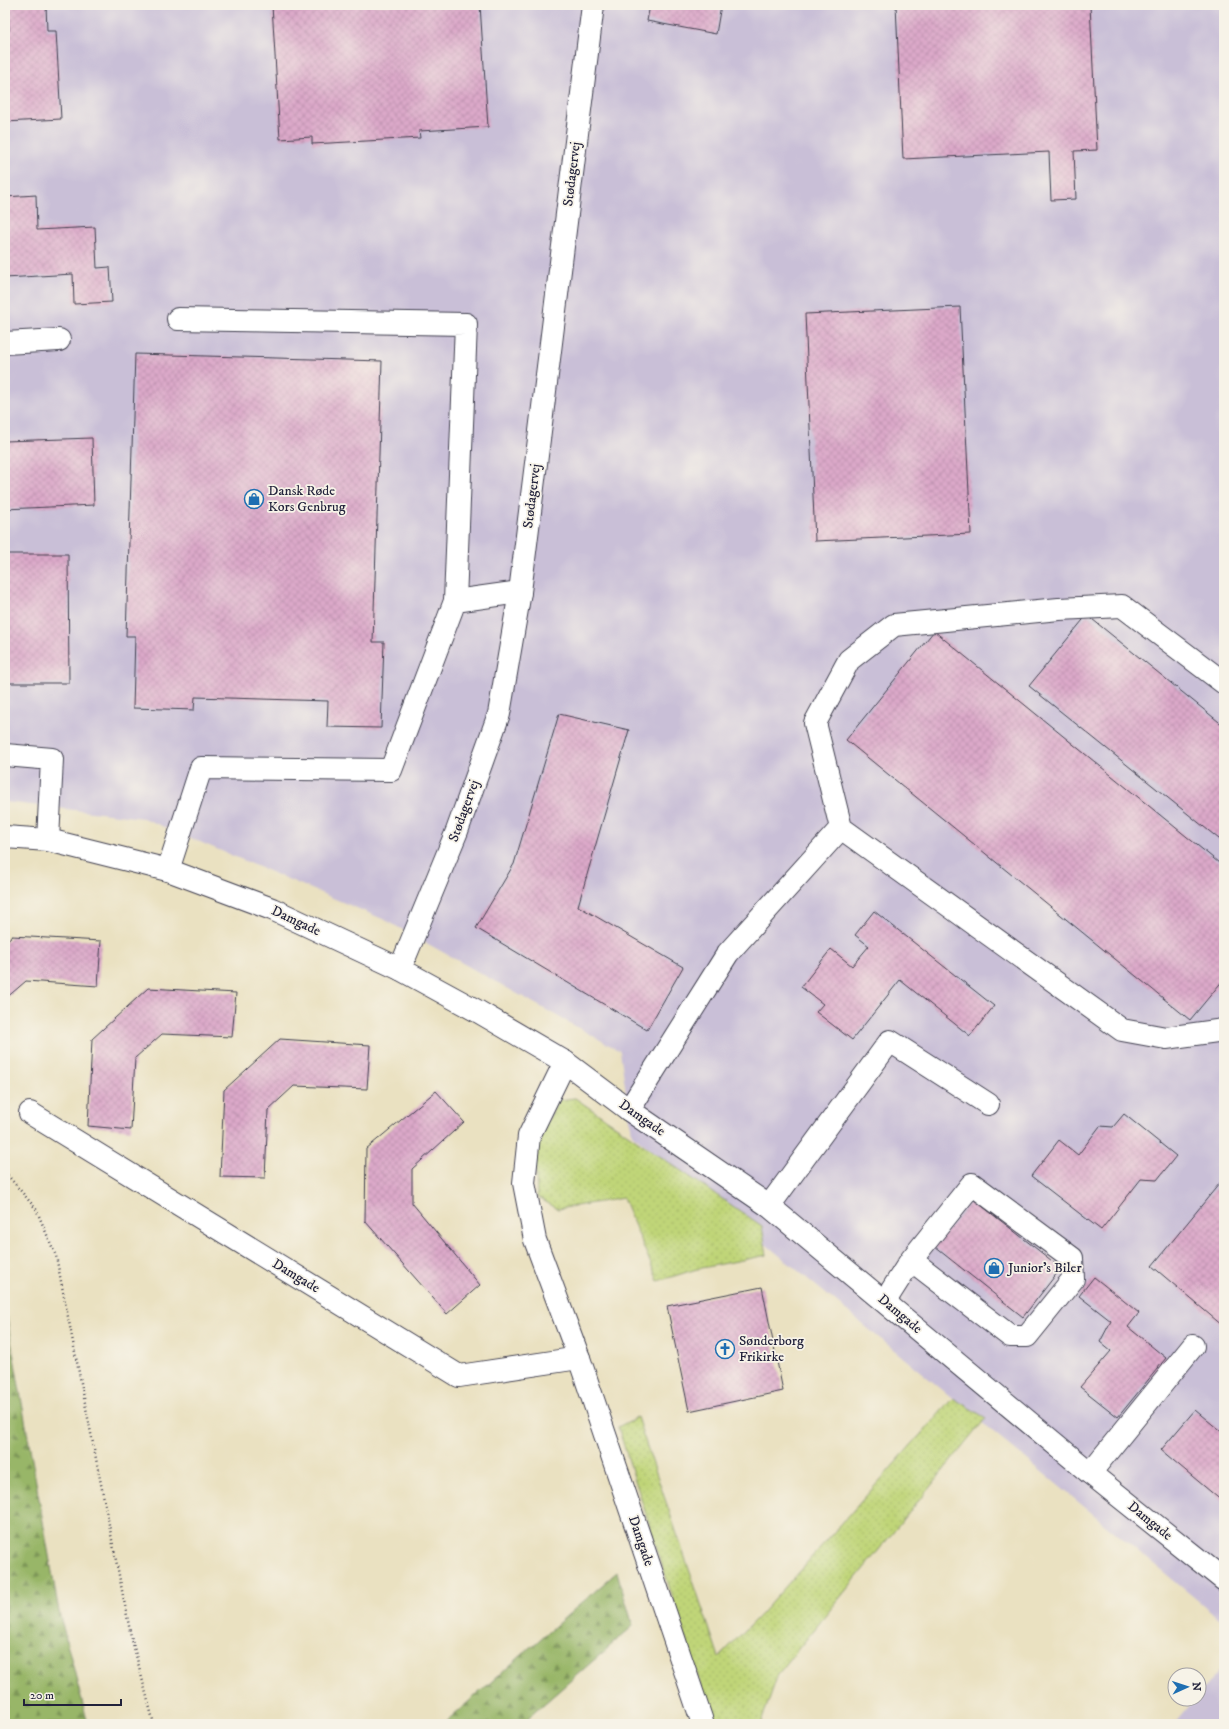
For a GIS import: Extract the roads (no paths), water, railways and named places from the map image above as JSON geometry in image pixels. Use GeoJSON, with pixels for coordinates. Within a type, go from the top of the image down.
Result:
{"type":"FeatureCollection","features":[{"type":"Feature","properties":{"kind":"street","name":"Stødagervej"},"geometry":{"type":"LineString","coordinates":[[400,969],[457,831],[499,714],[520,592],[593,5]]}},
{"type":"Feature","properties":{"kind":"street"},"geometry":{"type":"LineString","coordinates":[[168,870],[201,768],[391,770],[455,601],[466,324],[178,319]]}},
{"type":"Feature","properties":{"kind":"street"},"geometry":{"type":"LineString","coordinates":[[5,343],[60,340]]}},
{"type":"Feature","properties":{"kind":"street"},"geometry":{"type":"LineString","coordinates":[[455,601],[520,592]]}},
{"type":"Feature","properties":{"kind":"street"},"geometry":{"type":"LineString","coordinates":[[1224,683],[1122,606],[1059,609],[894,625],[849,660],[815,723],[841,828],[1122,1030],[1166,1038],[1224,1030]]}},
{"type":"Feature","properties":{"kind":"street"},"geometry":{"type":"LineString","coordinates":[[5,755],[52,759],[48,840]]}},
{"type":"Feature","properties":{"kind":"street"},"geometry":{"type":"LineString","coordinates":[[629,1110],[728,953],[841,828]]}},
{"type":"Feature","properties":{"kind":"street","name":"Damgade"},"geometry":{"type":"LineString","coordinates":[[5,837],[48,840],[168,870],[272,909],[400,969],[479,1012],[565,1062],[629,1110],[769,1206],[1090,1473],[1224,1580]]}},
{"type":"Feature","properties":{"kind":"street"},"geometry":{"type":"LineString","coordinates":[[769,1206],[890,1041],[988,1104]]}},
{"type":"Feature","properties":{"kind":"street","name":"Damgade"},"geometry":{"type":"LineString","coordinates":[[565,1062],[529,1136],[524,1183],[535,1240],[579,1358],[703,1724]]}},
{"type":"Feature","properties":{"kind":"street","name":"Damgade"},"geometry":{"type":"LineString","coordinates":[[30,1113],[459,1376],[579,1358]]}},
{"type":"Feature","properties":{"kind":"street"},"geometry":{"type":"LineString","coordinates":[[885,1301],[912,1260],[972,1184],[1072,1258],[1073,1279],[1027,1336],[1010,1336],[912,1260]]}},
{"type":"Feature","properties":{"kind":"street"},"geometry":{"type":"LineString","coordinates":[[1090,1473],[1193,1346]]}},
{"type":"Feature","properties":{"kind":"place","name":"Dansk Røde Kors Genbrug"},"geometry":{"type":"Point","coordinates":[254,499]}},
{"type":"Feature","properties":{"kind":"place","name":"Junior's Biler"},"geometry":{"type":"Point","coordinates":[994,1268]}},
{"type":"Feature","properties":{"kind":"place","name":"Sønderborg Frikirke"},"geometry":{"type":"Point","coordinates":[725,1349]}}]}
